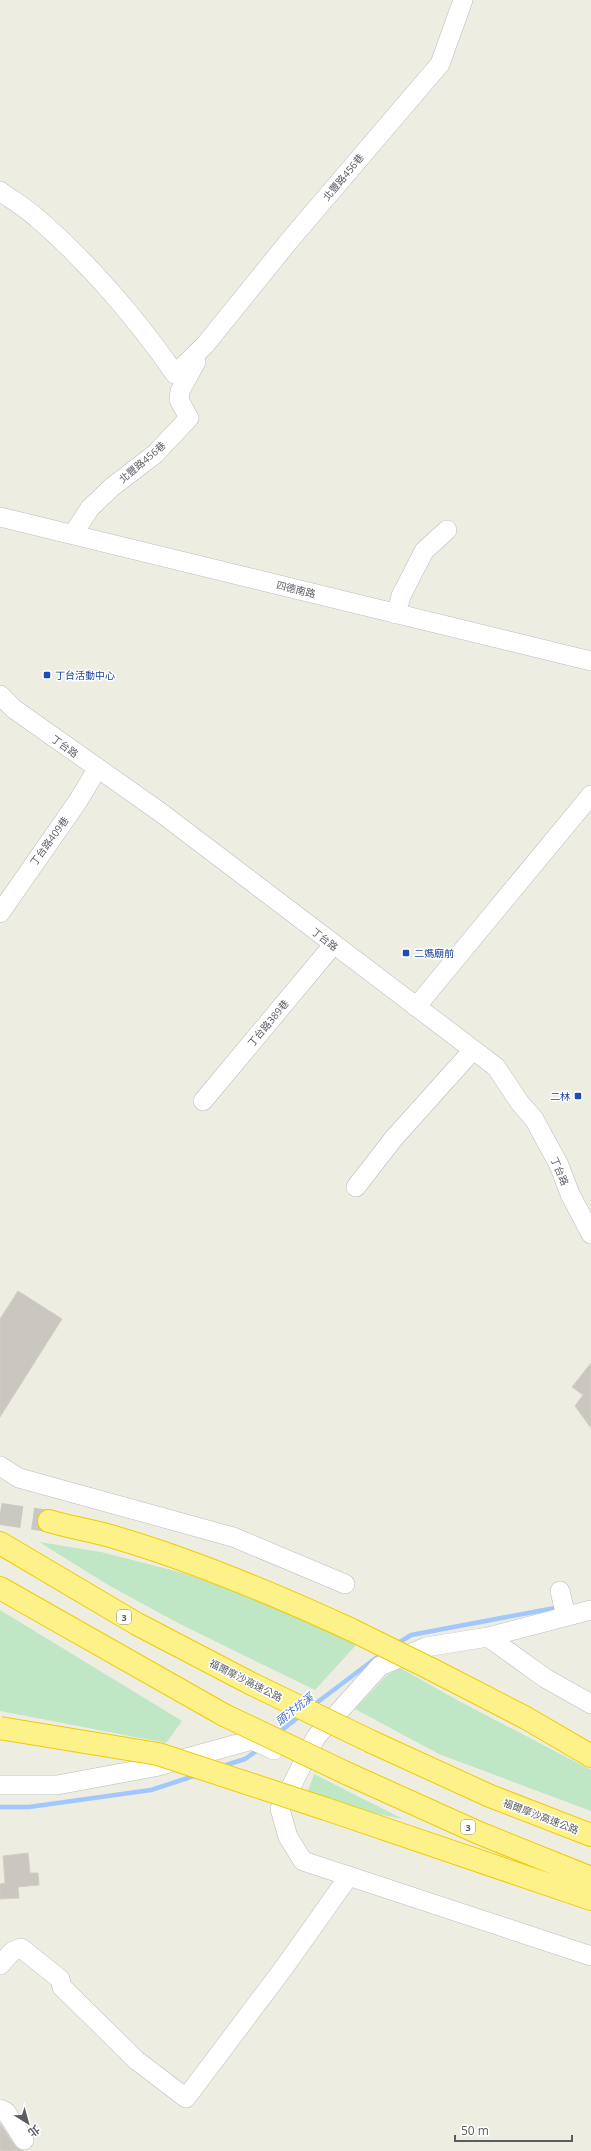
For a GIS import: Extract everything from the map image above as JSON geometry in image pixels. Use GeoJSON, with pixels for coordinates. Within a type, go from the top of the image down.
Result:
{"type":"FeatureCollection","features":[{"type":"Feature","properties":{"kind":"highway"},"geometry":{"type":"LineString","coordinates":[[49,1521],[117,1538],[192,1563],[296,1604],[431,1669],[526,1718],[591,1756]]}},
{"type":"Feature","properties":{"kind":"highway","name":"福爾摩沙高速公路"},"geometry":{"type":"LineString","coordinates":[[0,1543],[137,1624],[252,1684],[372,1742],[490,1796],[591,1835]]}},
{"type":"Feature","properties":{"kind":"highway","name":"3"},"geometry":{"type":"LineString","coordinates":[[0,1588],[224,1714],[346,1773],[479,1833],[591,1878]]}},
{"type":"Feature","properties":{"kind":"highway"},"geometry":{"type":"LineString","coordinates":[[0,1728],[158,1754],[591,1899]]}},
{"type":"Feature","properties":{"kind":"street","name":"北豐路456巷"},"geometry":{"type":"LineString","coordinates":[[0,191],[37,218],[92,273],[131,314],[175,374],[205,345],[289,241],[440,64],[463,0]]}},
{"type":"Feature","properties":{"kind":"street","name":"北豐路456巷"},"geometry":{"type":"LineString","coordinates":[[73,534],[90,508],[112,487],[155,454],[189,418],[179,400],[180,391],[205,345]]}},
{"type":"Feature","properties":{"kind":"street","name":"四德南路"},"geometry":{"type":"LineString","coordinates":[[0,517],[591,661]]}},
{"type":"Feature","properties":{"kind":"street"},"geometry":{"type":"LineString","coordinates":[[396,614],[402,596],[424,551],[447,530]]}},
{"type":"Feature","properties":{"kind":"street","name":"丁台路"},"geometry":{"type":"LineString","coordinates":[[0,696],[14,709],[166,817],[496,1067],[520,1103],[534,1119],[560,1165],[570,1194],[591,1234]]}},
{"type":"Feature","properties":{"kind":"street","name":"丁台路409巷"},"geometry":{"type":"LineString","coordinates":[[0,913],[78,801],[97,769]]}},
{"type":"Feature","properties":{"kind":"street"},"geometry":{"type":"LineString","coordinates":[[416,1007],[591,795]]}},
{"type":"Feature","properties":{"kind":"street","name":"丁台路389巷"},"geometry":{"type":"LineString","coordinates":[[203,1101],[333,945]]}},
{"type":"Feature","properties":{"kind":"street"},"geometry":{"type":"LineString","coordinates":[[356,1187],[394,1138],[473,1050]]}},
{"type":"Feature","properties":{"kind":"street"},"geometry":{"type":"LineString","coordinates":[[0,1466],[19,1478],[234,1537],[344,1584]]}},
{"type":"Feature","properties":{"kind":"street"},"geometry":{"type":"LineString","coordinates":[[560,1591],[566,1616]]}},
{"type":"Feature","properties":{"kind":"street"},"geometry":{"type":"LineString","coordinates":[[591,1610],[488,1637],[426,1647],[380,1666],[316,1737],[280,1809],[288,1836],[303,1861],[591,1956]]}},
{"type":"Feature","properties":{"kind":"street"},"geometry":{"type":"LineString","coordinates":[[488,1637],[545,1678],[591,1704]]}},
{"type":"Feature","properties":{"kind":"street"},"geometry":{"type":"LineString","coordinates":[[0,1785],[57,1785],[154,1767],[252,1740],[303,1763]]}},
{"type":"Feature","properties":{"kind":"street"},"geometry":{"type":"LineString","coordinates":[[0,1965],[13,1951],[21,1948],[60,1979],[62,1987],[136,2060],[186,2098],[283,1970],[349,1876]]}},
{"type":"Feature","properties":{"kind":"street"},"geometry":{"type":"LineString","coordinates":[[0,2109],[6,2112],[24,2140]]}},
{"type":"Feature","properties":{"kind":"green space"},"geometry":{"type":"Polygon","coordinates":[[[39,1542],[101,1552],[183,1573],[272,1604],[356,1645],[315,1690],[178,1623],[110,1586],[39,1542]]]}},
{"type":"Feature","properties":{"kind":"green space"},"geometry":{"type":"Polygon","coordinates":[[[0,1610],[182,1721],[166,1743],[0,1711],[0,1610]]]}},
{"type":"Feature","properties":{"kind":"green space"},"geometry":{"type":"Polygon","coordinates":[[[400,1668],[459,1701],[591,1770],[591,1811],[439,1754],[355,1709],[387,1675],[400,1668]]]}},
{"type":"Feature","properties":{"kind":"green space"},"geometry":{"type":"Polygon","coordinates":[[[314,1774],[403,1819],[369,1812],[308,1791],[314,1774]]]}},
{"type":"Feature","properties":{"kind":"building"},"geometry":{"type":"Polygon","coordinates":[[[18,1291],[62,1319],[0,1417],[0,1319],[18,1291]]]}},
{"type":"Feature","properties":{"kind":"building"},"geometry":{"type":"Polygon","coordinates":[[[591,1363],[591,1428],[575,1406],[583,1395],[572,1387],[591,1363]]]}},
{"type":"Feature","properties":{"kind":"building"},"geometry":{"type":"Polygon","coordinates":[[[28,1853],[30,1873],[38,1873],[39,1885],[18,1887],[19,1898],[0,1899],[0,1884],[5,1883],[3,1856],[28,1853]]]}},
{"type":"Feature","properties":{"kind":"building"},"geometry":{"type":"Polygon","coordinates":[[[0,2123],[15,2146],[24,2151],[0,2151],[0,2123]]]}},
{"type":"Feature","properties":{"kind":"waterway","name":"頭汴坑溪"},"geometry":{"type":"LineString","coordinates":[[395,1645],[411,1635],[560,1607]]}},
{"type":"Feature","properties":{"kind":"waterway","name":"頭汴坑溪"},"geometry":{"type":"LineString","coordinates":[[311,1707],[376,1658]]}},
{"type":"Feature","properties":{"kind":"waterway","name":"頭汴坑溪"},"geometry":{"type":"LineString","coordinates":[[277,1734],[301,1715]]}},
{"type":"Feature","properties":{"kind":"waterway","name":"頭汴坑溪"},"geometry":{"type":"LineString","coordinates":[[223,1766],[245,1759],[259,1749]]}},
{"type":"Feature","properties":{"kind":"waterway","name":"頭汴坑溪"},"geometry":{"type":"LineString","coordinates":[[0,1807],[29,1807],[151,1790],[197,1775]]}},
{"type":"Feature","properties":{"kind":"tunnel"},"geometry":{"type":"LineString","coordinates":[[0,1514],[49,1521]]}},
{"type":"Feature","properties":{"kind":"place","name":"丁台活動中心"},"geometry":{"type":"Point","coordinates":[47,675]}},
{"type":"Feature","properties":{"kind":"place","name":"二媽廟前"},"geometry":{"type":"Point","coordinates":[406,953]}},
{"type":"Feature","properties":{"kind":"place","name":"二林"},"geometry":{"type":"Point","coordinates":[578,1096]}}]}
